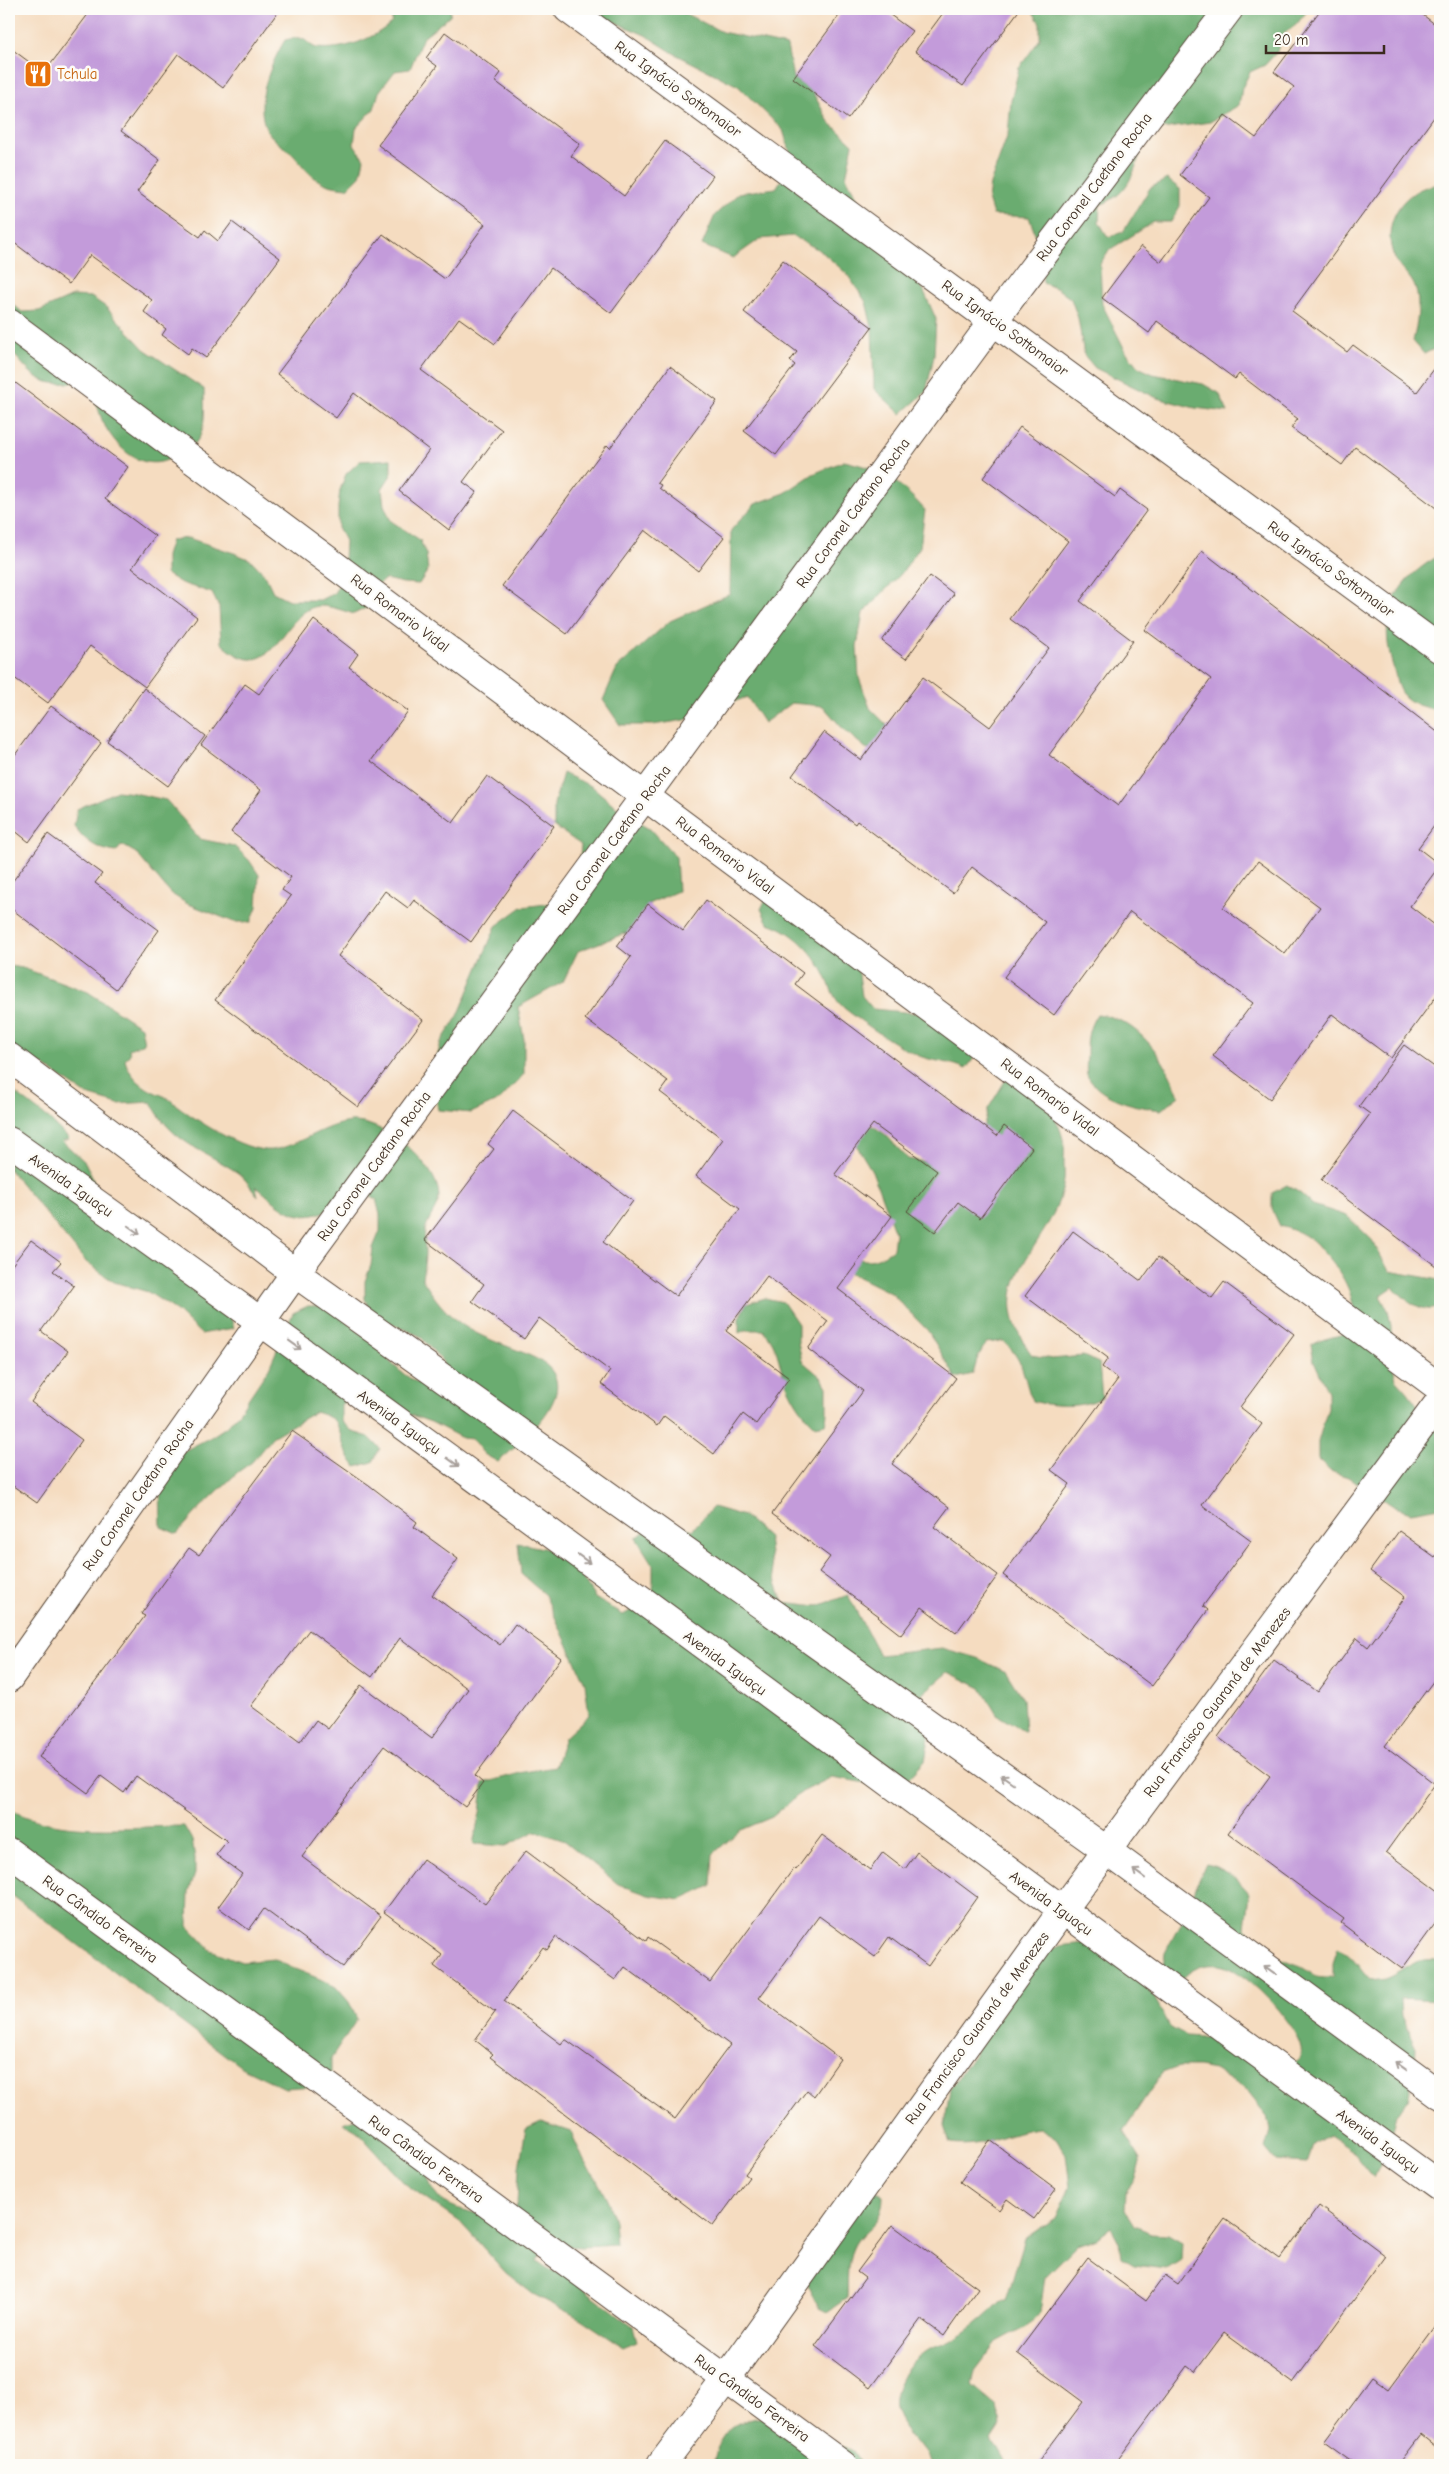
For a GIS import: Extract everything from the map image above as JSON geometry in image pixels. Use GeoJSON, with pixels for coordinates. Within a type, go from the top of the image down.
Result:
{"type":"FeatureCollection","features":[{"type":"Feature","properties":{"kind":"street","name":"Rua Ignácio Sottomaior"},"geometry":{"type":"LineString","coordinates":[[568,9],[1440,649]]}},
{"type":"Feature","properties":{"kind":"street","name":"Rua Coronel Caetano Rocha"},"geometry":{"type":"LineString","coordinates":[[9,1678],[295,1273],[994,320],[1229,9]]}},
{"type":"Feature","properties":{"kind":"street","name":"Rua Romario Vidal"},"geometry":{"type":"LineString","coordinates":[[9,323],[1440,1388]]}},
{"type":"Feature","properties":{"kind":"street"},"geometry":{"type":"LineString","coordinates":[[9,1057],[295,1273],[1106,1850],[1440,2095]]}},
{"type":"Feature","properties":{"kind":"street","name":"Avenida Iguaçu"},"geometry":{"type":"LineString","coordinates":[[9,1141],[262,1321],[1062,1911],[1440,2186]]}},
{"type":"Feature","properties":{"kind":"street","name":"Rua Francisco Guaraná de Menezes"},"geometry":{"type":"LineString","coordinates":[[661,2465],[726,2379],[1106,1850],[1440,1401]]}},
{"type":"Feature","properties":{"kind":"street","name":"Rua Cândido Ferreira"},"geometry":{"type":"LineString","coordinates":[[9,1852],[843,2465]]}},
{"type":"Feature","properties":{"kind":"green space"},"geometry":{"type":"Polygon","coordinates":[[[392,9],[451,9],[450,16],[423,37],[410,69],[395,71],[379,92],[374,109],[356,128],[354,144],[364,159],[360,176],[348,188],[323,183],[312,176],[267,130],[263,120],[262,108],[269,72],[285,40],[300,38],[317,48],[347,46],[376,34],[385,28],[392,22],[392,9]]]}},
{"type":"Feature","properties":{"kind":"green space"},"geometry":{"type":"Polygon","coordinates":[[[584,9],[676,9],[722,32],[787,46],[793,78],[812,91],[829,122],[853,144],[846,177],[862,207],[901,264],[923,289],[936,319],[934,356],[926,392],[901,414],[874,389],[872,327],[866,302],[847,274],[821,251],[793,236],[760,239],[733,258],[702,245],[715,215],[739,193],[776,188],[793,162],[783,130],[738,86],[675,54],[645,35],[584,9]]]}},
{"type":"Feature","properties":{"kind":"green space"},"geometry":{"type":"Polygon","coordinates":[[[1031,9],[1309,9],[1296,25],[1282,35],[1277,52],[1265,65],[1250,72],[1242,88],[1239,105],[1210,122],[1162,129],[1146,136],[1135,168],[1126,186],[1111,200],[1100,205],[1099,222],[1108,237],[1123,232],[1150,188],[1167,179],[1180,189],[1180,206],[1171,222],[1154,222],[1109,250],[1100,264],[1102,304],[1125,350],[1138,367],[1153,374],[1203,384],[1219,393],[1228,412],[1195,408],[1157,398],[1095,368],[1084,355],[1078,318],[1071,299],[1058,289],[1043,283],[1041,250],[1029,217],[993,215],[988,199],[990,184],[1008,134],[1011,101],[1019,68],[1040,39],[1040,23],[1031,9]]]}},
{"type":"Feature","properties":{"kind":"green space"},"geometry":{"type":"Polygon","coordinates":[[[1440,184],[1440,340],[1438,347],[1424,354],[1413,341],[1418,314],[1417,293],[1411,279],[1395,259],[1390,233],[1392,221],[1405,200],[1415,192],[1440,184]]]}},
{"type":"Feature","properties":{"kind":"green space"},"geometry":{"type":"Polygon","coordinates":[[[73,296],[91,297],[106,307],[144,349],[204,389],[204,423],[200,436],[195,443],[167,460],[156,463],[136,458],[127,453],[111,436],[103,422],[96,402],[88,391],[77,382],[53,383],[37,378],[9,349],[9,301],[22,312],[39,311],[73,296]]]}},
{"type":"Feature","properties":{"kind":"green space"},"geometry":{"type":"Polygon","coordinates":[[[391,459],[391,475],[382,489],[384,505],[391,521],[420,540],[426,554],[428,570],[419,584],[385,579],[373,589],[368,607],[354,614],[324,606],[307,610],[266,654],[254,659],[239,656],[221,643],[219,607],[212,593],[181,583],[166,574],[166,556],[171,540],[188,538],[251,560],[265,575],[273,592],[289,600],[320,600],[334,593],[343,577],[345,541],[338,528],[338,507],[340,490],[346,474],[360,461],[391,459]]]}},
{"type":"Feature","properties":{"kind":"green space"},"geometry":{"type":"Polygon","coordinates":[[[844,461],[870,468],[889,478],[906,491],[925,510],[920,547],[901,574],[863,613],[857,646],[859,678],[870,708],[893,731],[868,750],[844,730],[823,706],[791,703],[764,723],[747,697],[685,720],[653,725],[620,725],[603,700],[617,668],[670,621],[730,594],[731,530],[755,504],[785,493],[813,474],[844,461]]]}},
{"type":"Feature","properties":{"kind":"green space"},"geometry":{"type":"Polygon","coordinates":[[[1435,558],[1440,558],[1440,711],[1417,705],[1402,694],[1389,652],[1387,635],[1388,620],[1398,592],[1407,580],[1435,558]]]}},
{"type":"Feature","properties":{"kind":"green space"},"geometry":{"type":"Polygon","coordinates":[[[563,773],[593,787],[622,812],[650,828],[676,857],[678,891],[648,904],[642,927],[578,951],[563,982],[518,1007],[524,1039],[524,1074],[501,1099],[471,1113],[438,1110],[432,1076],[441,1042],[458,1016],[496,926],[522,907],[554,903],[578,878],[581,845],[554,826],[554,804],[563,773]]]}},
{"type":"Feature","properties":{"kind":"green space"},"geometry":{"type":"Polygon","coordinates":[[[117,791],[166,800],[200,839],[234,846],[249,860],[259,875],[257,907],[251,922],[234,922],[186,903],[170,893],[136,853],[122,845],[116,852],[103,849],[92,844],[83,836],[74,826],[77,809],[117,791]]]}},
{"type":"Feature","properties":{"kind":"green space"},"geometry":{"type":"Polygon","coordinates":[[[767,897],[857,960],[862,996],[873,1009],[925,1014],[977,1054],[966,1069],[928,1059],[904,1049],[844,1008],[836,998],[817,961],[810,952],[787,932],[768,923],[761,909],[767,897]]]}},
{"type":"Feature","properties":{"kind":"green space"},"geometry":{"type":"Polygon","coordinates":[[[9,966],[23,968],[88,992],[141,1027],[144,1043],[129,1049],[130,1054],[125,1060],[132,1074],[139,1082],[154,1092],[167,1098],[190,1115],[232,1140],[247,1146],[272,1150],[291,1145],[340,1124],[350,1122],[363,1123],[392,1135],[419,1157],[436,1183],[439,1196],[425,1231],[425,1256],[422,1279],[433,1296],[451,1316],[465,1327],[484,1337],[525,1353],[551,1369],[556,1383],[555,1397],[536,1427],[498,1462],[484,1454],[472,1439],[462,1438],[431,1422],[356,1396],[341,1404],[341,1421],[353,1432],[369,1437],[380,1448],[373,1462],[356,1467],[346,1452],[337,1425],[330,1418],[315,1412],[272,1437],[252,1462],[238,1472],[200,1508],[177,1534],[161,1527],[160,1487],[176,1455],[211,1437],[226,1427],[238,1414],[269,1368],[293,1313],[308,1306],[328,1306],[364,1336],[399,1370],[412,1380],[428,1387],[443,1380],[443,1362],[420,1336],[371,1314],[365,1299],[365,1281],[371,1265],[373,1248],[380,1231],[380,1215],[376,1199],[361,1189],[324,1212],[304,1216],[294,1214],[279,1206],[255,1186],[258,1196],[238,1173],[179,1137],[159,1116],[151,1102],[118,1104],[87,1095],[44,1066],[9,1049],[9,966]]]}},
{"type":"Feature","properties":{"kind":"green space"},"geometry":{"type":"Polygon","coordinates":[[[1097,1014],[1112,1017],[1125,1023],[1149,1043],[1167,1069],[1179,1096],[1161,1110],[1121,1101],[1111,1097],[1094,1085],[1087,1072],[1087,1048],[1090,1029],[1097,1014]]]}},
{"type":"Feature","properties":{"kind":"green space"},"geometry":{"type":"Polygon","coordinates":[[[1021,1069],[1058,1123],[1064,1146],[1064,1178],[1055,1209],[1045,1230],[1022,1267],[1014,1286],[1012,1306],[1017,1329],[1032,1355],[1052,1359],[1083,1356],[1099,1363],[1102,1398],[1085,1404],[1059,1405],[1032,1401],[1019,1361],[1003,1341],[986,1343],[978,1357],[973,1374],[956,1378],[928,1331],[891,1293],[846,1271],[844,1255],[864,1260],[880,1257],[893,1249],[895,1233],[872,1171],[855,1143],[857,1126],[873,1126],[886,1135],[908,1159],[925,1162],[972,1139],[984,1125],[988,1109],[1005,1081],[1021,1069]]]}},
{"type":"Feature","properties":{"kind":"green space"},"geometry":{"type":"Polygon","coordinates":[[[9,1088],[49,1119],[69,1139],[62,1141],[85,1162],[100,1194],[225,1298],[234,1328],[201,1334],[177,1311],[148,1292],[114,1282],[86,1262],[9,1169],[9,1088]]]}},
{"type":"Feature","properties":{"kind":"green space"},"geometry":{"type":"Polygon","coordinates":[[[1287,1185],[1300,1193],[1313,1205],[1347,1216],[1372,1240],[1389,1271],[1440,1280],[1440,1307],[1433,1309],[1414,1305],[1393,1287],[1380,1296],[1388,1310],[1391,1326],[1392,1362],[1396,1379],[1429,1421],[1440,1424],[1440,1507],[1411,1512],[1395,1507],[1348,1477],[1330,1471],[1318,1460],[1318,1442],[1328,1408],[1328,1392],[1314,1361],[1311,1345],[1354,1329],[1354,1308],[1344,1279],[1317,1245],[1304,1235],[1280,1226],[1272,1209],[1272,1193],[1287,1185]]]}},
{"type":"Feature","properties":{"kind":"green space"},"geometry":{"type":"Polygon","coordinates":[[[765,1298],[783,1302],[798,1324],[798,1342],[802,1361],[822,1378],[827,1387],[825,1424],[815,1426],[797,1404],[785,1380],[775,1347],[768,1335],[763,1330],[745,1330],[739,1333],[739,1318],[746,1304],[765,1298]]]}},
{"type":"Feature","properties":{"kind":"green space"},"geometry":{"type":"Polygon","coordinates":[[[713,1507],[744,1516],[768,1537],[772,1571],[783,1602],[818,1606],[848,1595],[879,1655],[942,1648],[977,1658],[1006,1672],[1023,1699],[1025,1732],[997,1715],[981,1688],[948,1672],[922,1694],[931,1726],[925,1761],[899,1789],[832,1777],[802,1792],[772,1817],[739,1831],[713,1854],[711,1886],[681,1900],[648,1895],[618,1884],[565,1841],[536,1831],[506,1846],[473,1844],[480,1813],[483,1783],[524,1772],[555,1767],[565,1737],[589,1715],[585,1683],[545,1595],[521,1574],[518,1543],[548,1549],[576,1568],[595,1598],[623,1615],[653,1598],[653,1565],[636,1538],[663,1518],[692,1530],[713,1507]]]}},
{"type":"Feature","properties":{"kind":"green space"},"geometry":{"type":"Polygon","coordinates":[[[9,1809],[29,1818],[72,1827],[184,1826],[192,1840],[195,1858],[195,1874],[189,1891],[188,1926],[211,1950],[242,1962],[274,1959],[336,1987],[349,2002],[357,2019],[331,2059],[331,2089],[316,2086],[285,2088],[241,2067],[9,1893],[9,1809]]]}},
{"type":"Feature","properties":{"kind":"green space"},"geometry":{"type":"Polygon","coordinates":[[[1206,1864],[1230,1874],[1249,1893],[1245,1928],[1275,1955],[1315,1976],[1333,1978],[1333,1963],[1338,1948],[1353,1959],[1371,1981],[1387,1978],[1418,1962],[1425,1960],[1440,1961],[1440,1999],[1432,2001],[1400,2000],[1401,2016],[1416,2047],[1415,2064],[1407,2100],[1397,2115],[1388,2148],[1374,2178],[1355,2154],[1328,2136],[1313,2146],[1307,2163],[1276,2161],[1265,2148],[1270,2131],[1267,2116],[1246,2090],[1214,2070],[1198,2067],[1179,2067],[1162,2073],[1123,2131],[1141,2160],[1135,2178],[1126,2192],[1125,2210],[1135,2226],[1151,2233],[1168,2234],[1182,2242],[1181,2260],[1167,2269],[1134,2265],[1121,2257],[1119,2242],[1111,2227],[1097,2238],[1077,2245],[1045,2277],[1040,2312],[1027,2326],[997,2342],[975,2371],[972,2386],[997,2407],[1001,2425],[992,2439],[1007,2465],[932,2465],[899,2419],[895,2406],[898,2386],[911,2363],[918,2357],[964,2333],[1001,2301],[1006,2301],[1025,2238],[1056,2218],[1070,2187],[1066,2154],[1056,2138],[1040,2128],[1017,2132],[985,2142],[963,2145],[950,2144],[944,2126],[950,2089],[1043,1954],[1060,1946],[1093,1942],[1132,1972],[1154,1997],[1171,2028],[1186,2036],[1201,2037],[1216,2034],[1284,2069],[1300,2058],[1301,2047],[1289,2024],[1267,1998],[1241,1975],[1229,1968],[1218,1965],[1205,1965],[1189,1973],[1176,1986],[1163,1967],[1165,1953],[1188,1909],[1206,1864]]]}},
{"type":"Feature","properties":{"kind":"green space"},"geometry":{"type":"Polygon","coordinates":[[[360,2117],[426,2172],[432,2189],[443,2202],[459,2209],[510,2222],[517,2205],[519,2167],[526,2129],[541,2122],[571,2132],[585,2163],[595,2176],[609,2204],[614,2221],[616,2245],[581,2247],[545,2245],[537,2261],[550,2270],[567,2276],[633,2326],[637,2341],[623,2347],[581,2319],[533,2294],[506,2273],[460,2222],[404,2183],[357,2131],[343,2123],[360,2117]]]}},
{"type":"Feature","properties":{"kind":"green space"},"geometry":{"type":"Polygon","coordinates":[[[877,2191],[883,2196],[880,2214],[876,2221],[861,2235],[853,2248],[848,2266],[847,2298],[827,2312],[819,2308],[807,2282],[809,2243],[831,2209],[848,2193],[877,2191]]]}},
{"type":"Feature","properties":{"kind":"green space"},"geometry":{"type":"Polygon","coordinates":[[[764,2417],[838,2444],[853,2452],[861,2465],[713,2465],[719,2444],[728,2430],[742,2422],[764,2417]]]}},
{"type":"Feature","properties":{"kind":"building"},"geometry":{"type":"Polygon","coordinates":[[[92,9],[280,9],[223,88],[178,54],[121,131],[160,160],[137,192],[200,237],[205,230],[218,241],[232,222],[280,258],[206,358],[192,348],[188,354],[162,335],[166,329],[144,312],[152,300],[90,255],[69,284],[9,239],[9,47],[44,73],[92,9]]]}},
{"type":"Feature","properties":{"kind":"building"},"geometry":{"type":"Polygon","coordinates":[[[844,9],[882,9],[912,31],[848,119],[793,78],[844,9]]]}},
{"type":"Feature","properties":{"kind":"building"},"geometry":{"type":"Polygon","coordinates":[[[946,9],[1020,9],[963,86],[915,51],[946,9]]]}},
{"type":"Feature","properties":{"kind":"building"},"geometry":{"type":"Polygon","coordinates":[[[1321,9],[1415,9],[1440,28],[1440,109],[1292,311],[1347,352],[1353,345],[1417,392],[1440,361],[1440,511],[1355,447],[1342,465],[1291,428],[1298,419],[1239,374],[1235,379],[1157,321],[1149,333],[1102,298],[1141,246],[1161,262],[1209,197],[1180,175],[1225,115],[1256,138],[1294,87],[1274,72],[1321,9]]]}},
{"type":"Feature","properties":{"kind":"building"},"geometry":{"type":"Polygon","coordinates":[[[445,32],[501,73],[495,81],[580,144],[571,156],[624,196],[665,141],[713,176],[611,313],[551,268],[495,344],[459,318],[421,370],[502,430],[463,482],[477,492],[449,530],[399,491],[429,450],[354,393],[336,418],[277,374],[383,234],[445,279],[485,224],[378,145],[437,66],[426,58],[445,32]]]}},
{"type":"Feature","properties":{"kind":"building"},"geometry":{"type":"Polygon","coordinates":[[[783,260],[872,327],[776,455],[744,431],[795,365],[790,361],[797,352],[744,312],[783,260]]]}},
{"type":"Feature","properties":{"kind":"building"},"geometry":{"type":"Polygon","coordinates":[[[670,366],[717,401],[657,483],[661,485],[659,488],[724,537],[698,571],[645,530],[567,634],[502,586],[607,445],[610,448],[670,366]]]}},
{"type":"Feature","properties":{"kind":"building"},"geometry":{"type":"Polygon","coordinates":[[[9,378],[128,467],[105,499],[155,536],[132,568],[197,617],[145,687],[90,646],[48,703],[9,674],[9,378]]]}},
{"type":"Feature","properties":{"kind":"building"},"geometry":{"type":"Polygon","coordinates":[[[1020,427],[1115,497],[1120,490],[1147,510],[1080,601],[1133,641],[1049,755],[1118,806],[1211,679],[1145,630],[1202,551],[1440,734],[1440,818],[1418,848],[1440,865],[1410,906],[1440,929],[1440,991],[1391,1058],[1332,1014],[1270,1099],[1213,1056],[1253,1003],[1130,912],[1054,1015],[1004,977],[1045,922],[972,867],[953,893],[857,821],[855,824],[792,776],[824,732],[861,760],[923,677],[990,727],[1049,648],[1010,619],[1068,541],[983,478],[1020,427]],[[1258,861],[1223,908],[1285,954],[1320,907],[1258,861]]]}},
{"type":"Feature","properties":{"kind":"building"},"geometry":{"type":"Polygon","coordinates":[[[930,576],[954,594],[906,659],[882,641],[930,576]]]}},
{"type":"Feature","properties":{"kind":"building"},"geometry":{"type":"Polygon","coordinates":[[[314,620],[358,654],[349,667],[408,711],[371,761],[453,823],[487,776],[554,826],[471,942],[414,900],[408,908],[385,891],[338,956],[423,1020],[358,1107],[215,1000],[291,896],[282,890],[291,877],[231,832],[261,790],[201,745],[245,684],[259,694],[314,620]]]}},
{"type":"Feature","properties":{"kind":"building"},"geometry":{"type":"Polygon","coordinates":[[[144,688],[205,736],[168,786],[107,741],[144,688]]]}},
{"type":"Feature","properties":{"kind":"building"},"geometry":{"type":"Polygon","coordinates":[[[51,706],[101,743],[29,842],[9,826],[9,763],[51,706]]]}},
{"type":"Feature","properties":{"kind":"building"},"geometry":{"type":"Polygon","coordinates":[[[48,834],[102,874],[95,883],[159,930],[116,989],[9,907],[9,886],[48,834]]]}},
{"type":"Feature","properties":{"kind":"building"},"geometry":{"type":"Polygon","coordinates":[[[706,900],[803,973],[795,984],[997,1136],[1004,1126],[1032,1148],[980,1218],[958,1202],[935,1232],[907,1211],[937,1171],[873,1124],[835,1174],[892,1216],[838,1289],[956,1378],[892,1464],[949,1507],[934,1527],[998,1575],[956,1633],[922,1607],[901,1635],[879,1616],[819,1572],[830,1557],[772,1514],[863,1391],[808,1349],[828,1321],[767,1276],[726,1331],[789,1378],[756,1424],[743,1414],[714,1454],[664,1416],[657,1426],[601,1384],[610,1371],[539,1318],[524,1339],[472,1301],[484,1284],[425,1240],[494,1149],[488,1144],[513,1111],[633,1201],[603,1242],[676,1296],[740,1209],[696,1176],[723,1139],[660,1092],[668,1081],[585,1019],[631,957],[617,946],[648,904],[683,931],[706,900]]]}},
{"type":"Feature","properties":{"kind":"building"},"geometry":{"type":"Polygon","coordinates":[[[1404,1045],[1440,1071],[1440,1269],[1321,1180],[1370,1114],[1359,1106],[1404,1045]]]}},
{"type":"Feature","properties":{"kind":"building"},"geometry":{"type":"Polygon","coordinates":[[[1073,1231],[1141,1281],[1158,1257],[1212,1298],[1224,1282],[1294,1334],[1240,1407],[1262,1424],[1202,1505],[1251,1541],[1203,1606],[1208,1610],[1152,1686],[1003,1575],[1070,1484],[1051,1470],[1118,1379],[1102,1367],[1108,1358],[1025,1296],[1073,1231]]]}},
{"type":"Feature","properties":{"kind":"building"},"geometry":{"type":"Polygon","coordinates":[[[31,1240],[61,1262],[53,1271],[74,1286],[41,1331],[68,1351],[31,1402],[82,1440],[37,1503],[9,1483],[9,1269],[31,1240]]]}},
{"type":"Feature","properties":{"kind":"building"},"geometry":{"type":"Polygon","coordinates":[[[292,1431],[369,1485],[417,1522],[414,1527],[458,1559],[432,1595],[500,1645],[515,1624],[561,1658],[475,1776],[483,1783],[465,1807],[384,1746],[302,1857],[381,1916],[343,1967],[264,1909],[249,1930],[218,1907],[242,1874],[216,1855],[227,1841],[136,1776],[124,1793],[101,1776],[88,1793],[39,1757],[145,1616],[141,1614],[189,1548],[199,1555],[292,1431]],[[309,1630],[251,1706],[300,1742],[316,1720],[328,1729],[361,1685],[432,1738],[468,1689],[400,1638],[372,1677],[309,1630]]]}},
{"type":"Feature","properties":{"kind":"building"},"geometry":{"type":"Polygon","coordinates":[[[1399,1531],[1435,1557],[1440,1550],[1440,1672],[1385,1746],[1435,1784],[1386,1852],[1440,1892],[1440,1917],[1402,1969],[1341,1923],[1344,1919],[1228,1833],[1270,1776],[1218,1737],[1274,1660],[1318,1692],[1357,1638],[1368,1647],[1405,1597],[1370,1571],[1399,1531]]]}},
{"type":"Feature","properties":{"kind":"building"},"geometry":{"type":"Polygon","coordinates":[[[822,1835],[870,1870],[883,1852],[905,1869],[917,1852],[977,1897],[928,1966],[889,1937],[875,1957],[819,1916],[759,1998],[840,2059],[814,2096],[807,2090],[745,2174],[749,2177],[713,2226],[490,2057],[493,2054],[475,2040],[496,2011],[434,1966],[442,1955],[384,1912],[423,1859],[485,1904],[526,1851],[646,1941],[648,1937],[710,1982],[794,1868],[796,1870],[822,1835]],[[556,1937],[547,1950],[543,1947],[504,2001],[561,2044],[565,2039],[675,2119],[730,2045],[625,1967],[615,1980],[556,1937]]]}},
{"type":"Feature","properties":{"kind":"building"},"geometry":{"type":"Polygon","coordinates":[[[990,2140],[1056,2189],[1034,2219],[1007,2199],[999,2210],[960,2182],[990,2140]]]}},
{"type":"Feature","properties":{"kind":"building"},"geometry":{"type":"Polygon","coordinates":[[[1319,2206],[1386,2256],[1293,2383],[1224,2333],[1195,2372],[1187,2366],[1114,2465],[1036,2465],[1083,2402],[1017,2353],[1088,2258],[1146,2301],[1165,2275],[1178,2284],[1225,2219],[1280,2259],[1319,2206]]]}},
{"type":"Feature","properties":{"kind":"building"},"geometry":{"type":"Polygon","coordinates":[[[892,2225],[978,2288],[944,2336],[921,2319],[870,2388],[815,2346],[865,2278],[857,2272],[892,2225]]]}},
{"type":"Feature","properties":{"kind":"building"},"geometry":{"type":"Polygon","coordinates":[[[1440,2320],[1440,2450],[1421,2435],[1398,2465],[1356,2465],[1324,2442],[1372,2377],[1389,2389],[1440,2320]]]}},
{"type":"Feature","properties":{"kind":"place","name":"Tchula"},"geometry":{"type":"Point","coordinates":[38,74]}}]}
